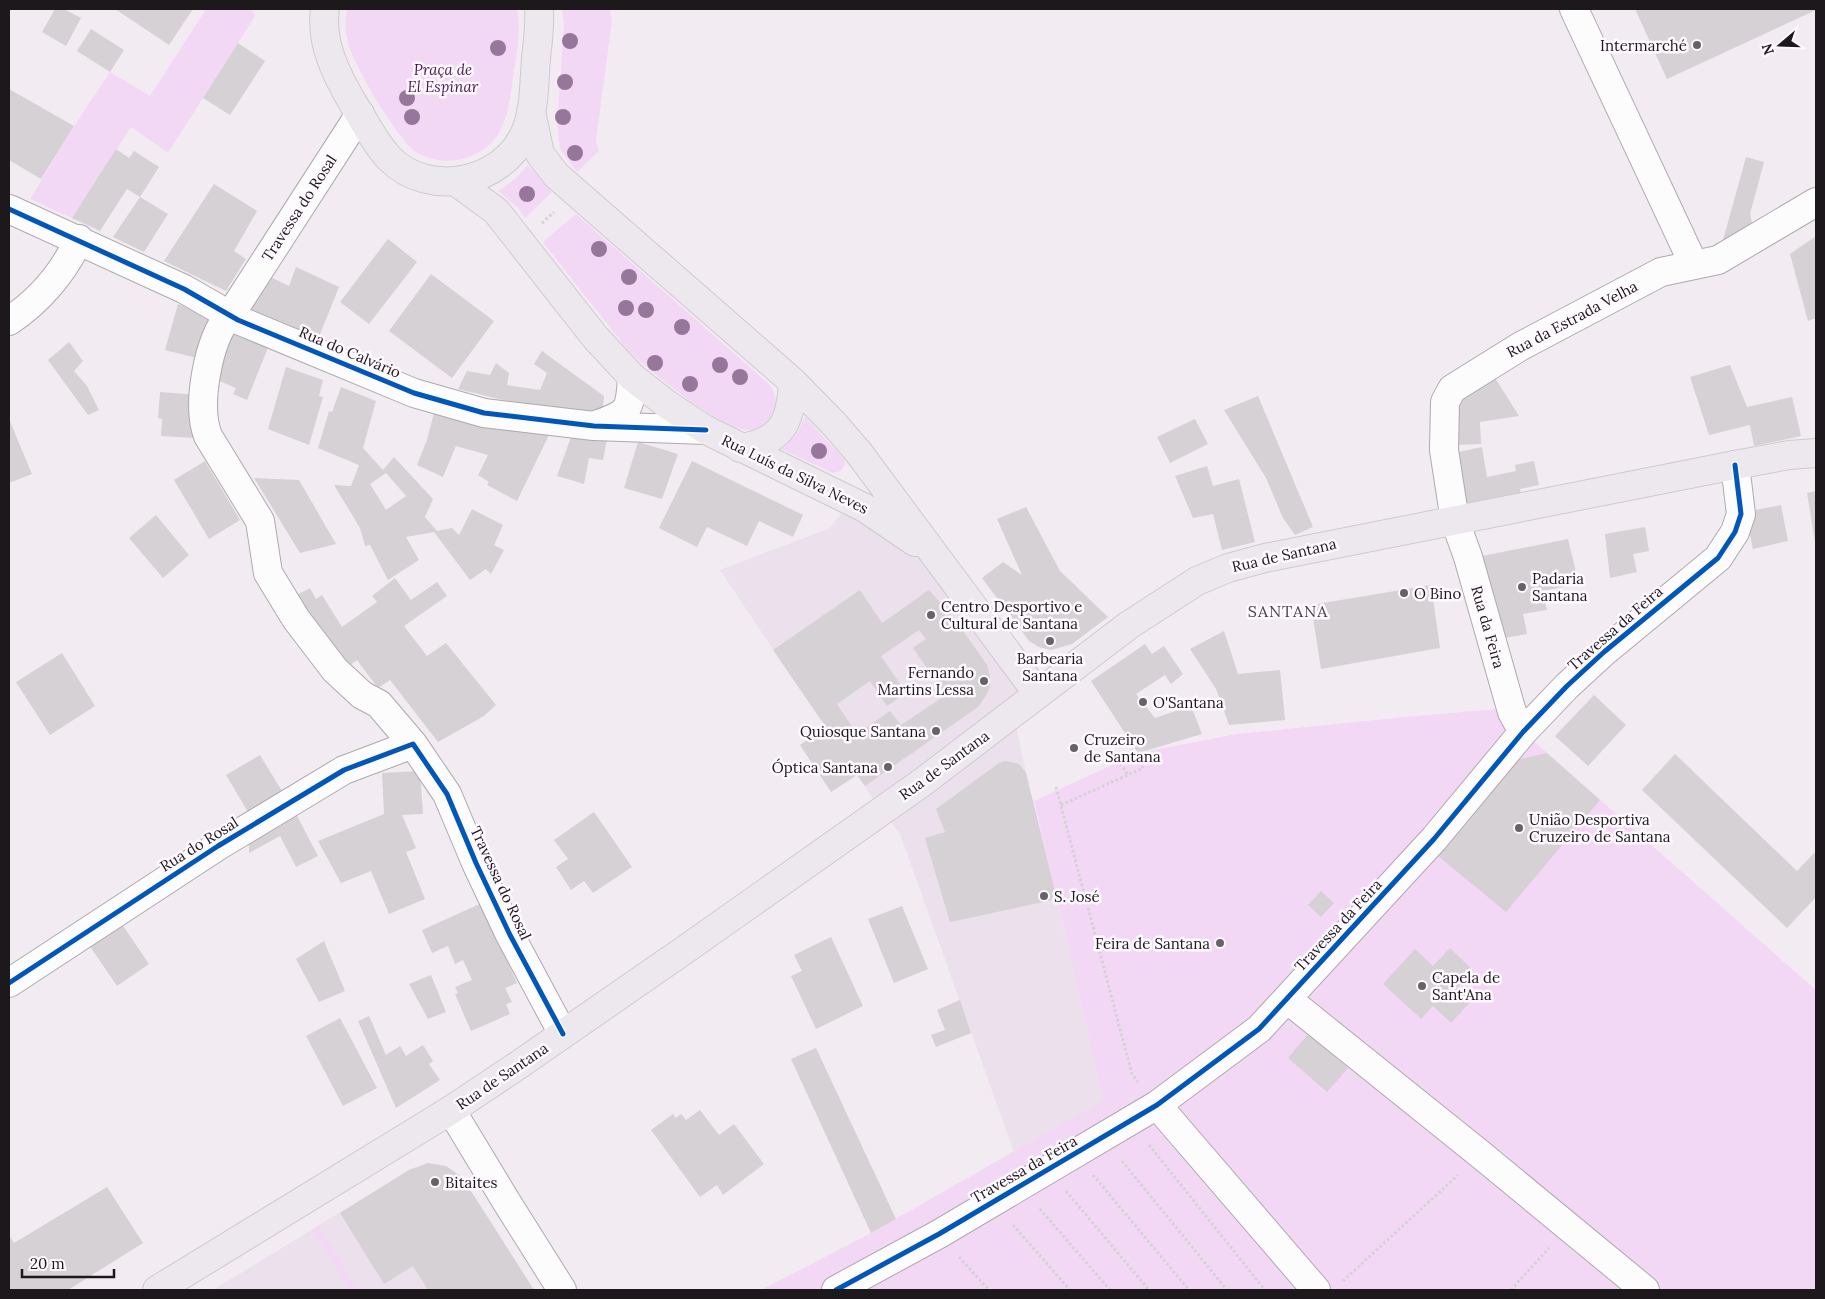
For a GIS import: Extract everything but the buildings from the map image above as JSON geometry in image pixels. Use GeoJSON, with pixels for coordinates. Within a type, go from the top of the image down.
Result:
{"type":"FeatureCollection","features":[{"type":"Feature","properties":{"kind":"main road"},"geometry":{"type":"LineString","coordinates":[[325,9],[324,31],[330,56],[339,79],[360,114],[389,158],[398,165],[431,181],[455,181],[479,176],[509,155],[524,134],[531,111],[538,45],[539,9]]}},
{"type":"Feature","properties":{"kind":"main road","name":"Rua Luís da Silva Neves"},"geometry":{"type":"LineString","coordinates":[[531,111],[540,154],[556,175],[793,382],[860,453],[1038,694]]}},
{"type":"Feature","properties":{"kind":"main road","name":"Rua Luís da Silva Neves"},"geometry":{"type":"LineString","coordinates":[[455,181],[496,212],[595,337],[632,377],[668,405],[706,430],[865,508],[908,535],[949,574]]}},
{"type":"Feature","properties":{"kind":"main road"},"geometry":{"type":"LineString","coordinates":[[740,448],[762,442],[774,436],[784,426],[791,409],[793,382]]}},
{"type":"Feature","properties":{"kind":"main road","name":"Rua de Santana"},"geometry":{"type":"LineString","coordinates":[[156,1290],[451,1110],[563,1034],[912,789],[1129,625],[1174,595],[1211,574],[1265,558],[1735,465],[1789,455],[1816,453]]}},
{"type":"Feature","properties":{"kind":"street"},"geometry":{"type":"LineString","coordinates":[[1574,9],[1694,265]]}},
{"type":"Feature","properties":{"kind":"street","name":"Travessa do Rosal"},"geometry":{"type":"LineString","coordinates":[[360,114],[222,324],[206,368],[204,425],[208,436],[260,520],[268,573],[296,618],[335,670],[362,695],[379,704],[413,744],[447,794],[476,863],[510,935],[563,1034]]}},
{"type":"Feature","properties":{"kind":"street","name":"Rua da Estrada Velha"},"geometry":{"type":"LineString","coordinates":[[1455,521],[1444,450],[1445,402],[1452,388],[1521,346],[1661,272],[1718,260],[1816,202]]}},
{"type":"Feature","properties":{"kind":"street","name":"Rua do Calvário"},"geometry":{"type":"LineString","coordinates":[[9,209],[414,392],[484,413],[594,426],[706,430]]}},
{"type":"Feature","properties":{"kind":"street"},"geometry":{"type":"LineString","coordinates":[[9,321],[22,312],[49,286],[71,255],[78,240]]}},
{"type":"Feature","properties":{"kind":"street","name":"Rua do Calvário"},"geometry":{"type":"LineString","coordinates":[[594,426],[620,417],[627,410],[631,396],[632,377]]}},
{"type":"Feature","properties":{"kind":"street","name":"Travessa da Feira"},"geometry":{"type":"LineString","coordinates":[[836,1290],[939,1234],[1157,1105],[1259,1029],[1434,839],[1523,732],[1567,686],[1604,652],[1718,558],[1735,532],[1741,514],[1735,465]]}},
{"type":"Feature","properties":{"kind":"street","name":"Rua da Feira"},"geometry":{"type":"LineString","coordinates":[[1455,521],[1468,557],[1512,712],[1523,732]]}},
{"type":"Feature","properties":{"kind":"street","name":"Rua do Rosal"},"geometry":{"type":"LineString","coordinates":[[9,983],[218,846],[344,770],[413,744]]}},
{"type":"Feature","properties":{"kind":"street"},"geometry":{"type":"LineString","coordinates":[[1287,999],[1645,1290]]}},
{"type":"Feature","properties":{"kind":"street"},"geometry":{"type":"LineString","coordinates":[[1157,1105],[1328,1287]]}},
{"type":"Feature","properties":{"kind":"street"},"geometry":{"type":"LineString","coordinates":[[451,1110],[562,1290]]}},
{"type":"Feature","properties":{"kind":"path"},"geometry":{"type":"LineString","coordinates":[[540,224],[558,209]]}},
{"type":"Feature","properties":{"kind":"path"},"geometry":{"type":"LineString","coordinates":[[1061,805],[1143,768],[1125,738]]}},
{"type":"Feature","properties":{"kind":"path"},"geometry":{"type":"LineString","coordinates":[[1118,759],[1128,775]]}},
{"type":"Feature","properties":{"kind":"path"},"geometry":{"type":"LineString","coordinates":[[1056,787],[1132,1074],[1157,1105]]}},
{"type":"Feature","properties":{"kind":"path"},"geometry":{"type":"LineString","coordinates":[[1130,1121],[1265,1290]]}},
{"type":"Feature","properties":{"kind":"path"},"geometry":{"type":"LineString","coordinates":[[1103,1138],[1227,1290]]}},
{"type":"Feature","properties":{"kind":"path"},"geometry":{"type":"LineString","coordinates":[[1075,1154],[1189,1290]]}},
{"type":"Feature","properties":{"kind":"path"},"geometry":{"type":"LineString","coordinates":[[1328,1287],[1480,1154]]}},
{"type":"Feature","properties":{"kind":"path"},"geometry":{"type":"LineString","coordinates":[[1048,1170],[1149,1290]]}},
{"type":"Feature","properties":{"kind":"path"},"geometry":{"type":"LineString","coordinates":[[1020,1186],[1110,1290]]}},
{"type":"Feature","properties":{"kind":"path"},"geometry":{"type":"LineString","coordinates":[[993,1202],[1070,1290]]}},
{"type":"Feature","properties":{"kind":"path"},"geometry":{"type":"LineString","coordinates":[[1511,1290],[1567,1228]]}},
{"type":"Feature","properties":{"kind":"path"},"geometry":{"type":"LineString","coordinates":[[939,1234],[988,1290]]}},
{"type":"Feature","properties":{"kind":"shaded area"},"geometry":{"type":"Polygon","coordinates":[[[848,504],[917,547],[1034,694],[879,808],[720,570],[830,528],[848,504]]]}},
{"type":"Feature","properties":{"kind":"shaded area"},"geometry":{"type":"Polygon","coordinates":[[[1014,716],[1105,1100],[1014,1152],[900,834],[884,813],[1014,716]]]}},
{"type":"Feature","properties":{"kind":"shaded area"},"geometry":{"type":"Polygon","coordinates":[[[428,1163],[446,1166],[462,1177],[534,1290],[213,1290],[409,1170],[428,1163]]]}},
{"type":"Feature","properties":{"kind":"green space"},"geometry":{"type":"Polygon","coordinates":[[[206,9],[252,9],[255,16],[168,153],[131,127],[72,218],[30,199],[74,126],[110,72],[150,96],[206,9]]]}},
{"type":"Feature","properties":{"kind":"green space","name":"Praça de El Espinar"},"geometry":{"type":"Polygon","coordinates":[[[347,9],[517,9],[519,28],[507,113],[501,129],[486,148],[475,154],[452,161],[427,157],[416,152],[408,145],[388,118],[358,68],[347,39],[347,9]]]}},
{"type":"Feature","properties":{"kind":"green space"},"geometry":{"type":"Polygon","coordinates":[[[562,9],[610,9],[612,21],[596,140],[599,151],[577,172],[560,149],[557,123],[564,25],[562,9]]]}},
{"type":"Feature","properties":{"kind":"green space"},"geometry":{"type":"Polygon","coordinates":[[[528,165],[552,192],[525,218],[518,208],[498,191],[515,179],[528,165]]]}},
{"type":"Feature","properties":{"kind":"green space"},"geometry":{"type":"Polygon","coordinates":[[[576,214],[770,385],[776,404],[772,416],[764,425],[747,430],[736,428],[723,422],[677,391],[636,358],[543,242],[576,214]]]}},
{"type":"Feature","properties":{"kind":"green space"},"geometry":{"type":"Polygon","coordinates":[[[805,417],[844,459],[845,464],[841,471],[833,473],[781,449],[796,434],[805,417]]]}},
{"type":"Feature","properties":{"kind":"green space"},"geometry":{"type":"Polygon","coordinates":[[[1499,709],[1816,990],[1816,1290],[761,1290],[871,1233],[1104,1100],[1034,801],[1138,753],[1237,734],[1499,709]]]}},
{"type":"Feature","properties":{"kind":"green space"},"geometry":{"type":"Polygon","coordinates":[[[319,1226],[358,1290],[349,1290],[313,1230],[319,1226]]]}},
{"type":"Feature","properties":{"kind":"cycle path"},"geometry":{"type":"LineString","coordinates":[[9,209],[184,289],[238,320],[414,393],[484,413],[594,426],[706,430]]}},
{"type":"Feature","properties":{"kind":"cycle path"},"geometry":{"type":"LineString","coordinates":[[836,1290],[939,1234],[1157,1105],[1259,1029],[1434,839],[1523,732],[1567,686],[1604,652],[1718,558],[1735,532],[1741,514],[1735,465]]}},
{"type":"Feature","properties":{"kind":"cycle path"},"geometry":{"type":"LineString","coordinates":[[9,983],[218,846],[344,770],[413,744],[447,794],[476,863],[510,935],[563,1034]]}},
{"type":"Feature","properties":{"kind":"place","name":"Intermarché"},"geometry":{"type":"Point","coordinates":[1697,45]}},
{"type":"Feature","properties":{"kind":"place","name":"Padaria Santana"},"geometry":{"type":"Point","coordinates":[1522,587]}},
{"type":"Feature","properties":{"kind":"place","name":"O Bino"},"geometry":{"type":"Point","coordinates":[1404,593]}},
{"type":"Feature","properties":{"kind":"place","name":"Centro Desportivo e Cultural de Santana"},"geometry":{"type":"Point","coordinates":[931,615]}},
{"type":"Feature","properties":{"kind":"place","name":"Barbearia Santana"},"geometry":{"type":"Point","coordinates":[1050,641]}},
{"type":"Feature","properties":{"kind":"place","name":"Fernando Martins Lessa"},"geometry":{"type":"Point","coordinates":[984,681]}},
{"type":"Feature","properties":{"kind":"place","name":"O'Santana"},"geometry":{"type":"Point","coordinates":[1143,702]}},
{"type":"Feature","properties":{"kind":"place","name":"Quiosque Santana"},"geometry":{"type":"Point","coordinates":[936,731]}},
{"type":"Feature","properties":{"kind":"place","name":"Cruzeiro de Santana"},"geometry":{"type":"Point","coordinates":[1074,748]}},
{"type":"Feature","properties":{"kind":"place","name":"Óptica Santana"},"geometry":{"type":"Point","coordinates":[888,767]}},
{"type":"Feature","properties":{"kind":"place","name":"União Desportiva Cruzeiro de Santana"},"geometry":{"type":"Point","coordinates":[1519,828]}},
{"type":"Feature","properties":{"kind":"place","name":"S. José"},"geometry":{"type":"Point","coordinates":[1044,896]}},
{"type":"Feature","properties":{"kind":"place","name":"Feira de Santana"},"geometry":{"type":"Point","coordinates":[1220,943]}},
{"type":"Feature","properties":{"kind":"place","name":"Capela de Sant'Ana"},"geometry":{"type":"Point","coordinates":[1422,986]}},
{"type":"Feature","properties":{"kind":"place","name":"Bitaites"},"geometry":{"type":"Point","coordinates":[435,1182]}},
{"type":"Feature","properties":{"kind":"district","name":"SANTANA"},"geometry":{"type":"Point","coordinates":[1288,611]}}]}
